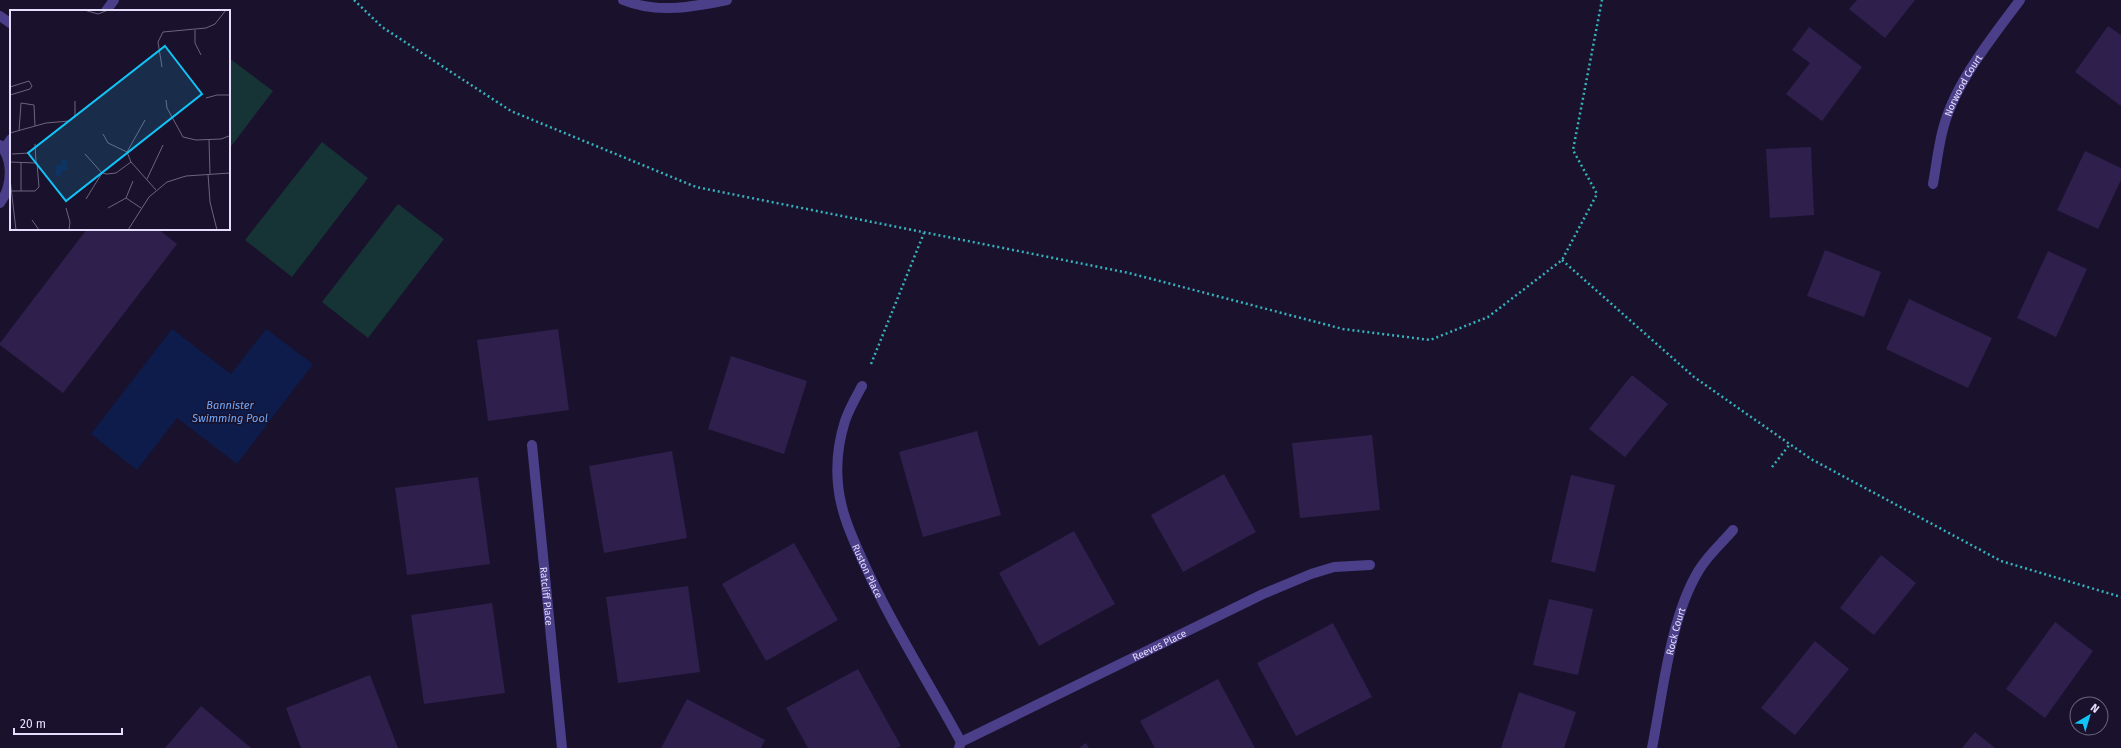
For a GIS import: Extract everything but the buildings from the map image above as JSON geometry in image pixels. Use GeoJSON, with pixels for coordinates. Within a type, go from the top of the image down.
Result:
{"type":"FeatureCollection","features":[{"type":"Feature","properties":{"kind":"street"},"geometry":{"type":"LineString","coordinates":[[107,10],[114,0]]}},
{"type":"Feature","properties":{"kind":"street"},"geometry":{"type":"LineString","coordinates":[[623,0],[635,5],[660,9],[727,0]]}},
{"type":"Feature","properties":{"kind":"street","name":"Norwood Court"},"geometry":{"type":"LineString","coordinates":[[1933,184],[1942,132],[1955,99],[1977,58],[2020,0]]}},
{"type":"Feature","properties":{"kind":"street"},"geometry":{"type":"LineString","coordinates":[[0,16],[10,23]]}},
{"type":"Feature","properties":{"kind":"street"},"geometry":{"type":"LineString","coordinates":[[0,203],[9,186],[10,166],[2,147],[10,140]]}},
{"type":"Feature","properties":{"kind":"street","name":"Ruston Place"},"geometry":{"type":"LineString","coordinates":[[862,386],[845,421],[842,438],[838,462],[838,484],[841,505],[850,532],[877,594],[960,745]]}},
{"type":"Feature","properties":{"kind":"street","name":"Ratcliff Place"},"geometry":{"type":"LineString","coordinates":[[532,445],[562,748]]}},
{"type":"Feature","properties":{"kind":"street","name":"Rock Court"},"geometry":{"type":"LineString","coordinates":[[1652,748],[1676,624],[1686,596],[1700,569],[1733,530]]}},
{"type":"Feature","properties":{"kind":"street","name":"Reeves Place"},"geometry":{"type":"LineString","coordinates":[[960,745],[1263,594],[1311,574],[1334,567],[1370,565]]}},
{"type":"Feature","properties":{"kind":"path"},"geometry":{"type":"LineString","coordinates":[[354,0],[382,27],[511,111],[696,187],[1129,273],[1343,329],[1430,340],[1488,318],[1562,260],[1597,194],[1573,150],[1602,0]]}},
{"type":"Feature","properties":{"kind":"path"},"geometry":{"type":"LineString","coordinates":[[862,386],[924,233]]}},
{"type":"Feature","properties":{"kind":"path"},"geometry":{"type":"LineString","coordinates":[[1562,260],[1694,377],[1811,459],[2001,561],[2121,597]]}},
{"type":"Feature","properties":{"kind":"path"},"geometry":{"type":"LineString","coordinates":[[1772,467],[1790,444]]}},
{"type":"Feature","properties":{"kind":"green space"},"geometry":{"type":"Polygon","coordinates":[[[230,59],[273,91],[230,148],[230,59]]]}},
{"type":"Feature","properties":{"kind":"green space"},"geometry":{"type":"Polygon","coordinates":[[[322,142],[368,178],[292,277],[245,240],[322,142]]]}},
{"type":"Feature","properties":{"kind":"green space"},"geometry":{"type":"Polygon","coordinates":[[[398,204],[444,239],[368,338],[322,302],[398,204]]]}},
{"type":"Feature","properties":{"kind":"water","name":"Bannister Swimming Pool"},"geometry":{"type":"Polygon","coordinates":[[[172,329],[231,374],[266,329],[313,364],[237,464],[177,418],[137,470],[91,434],[172,329]]]}}]}
